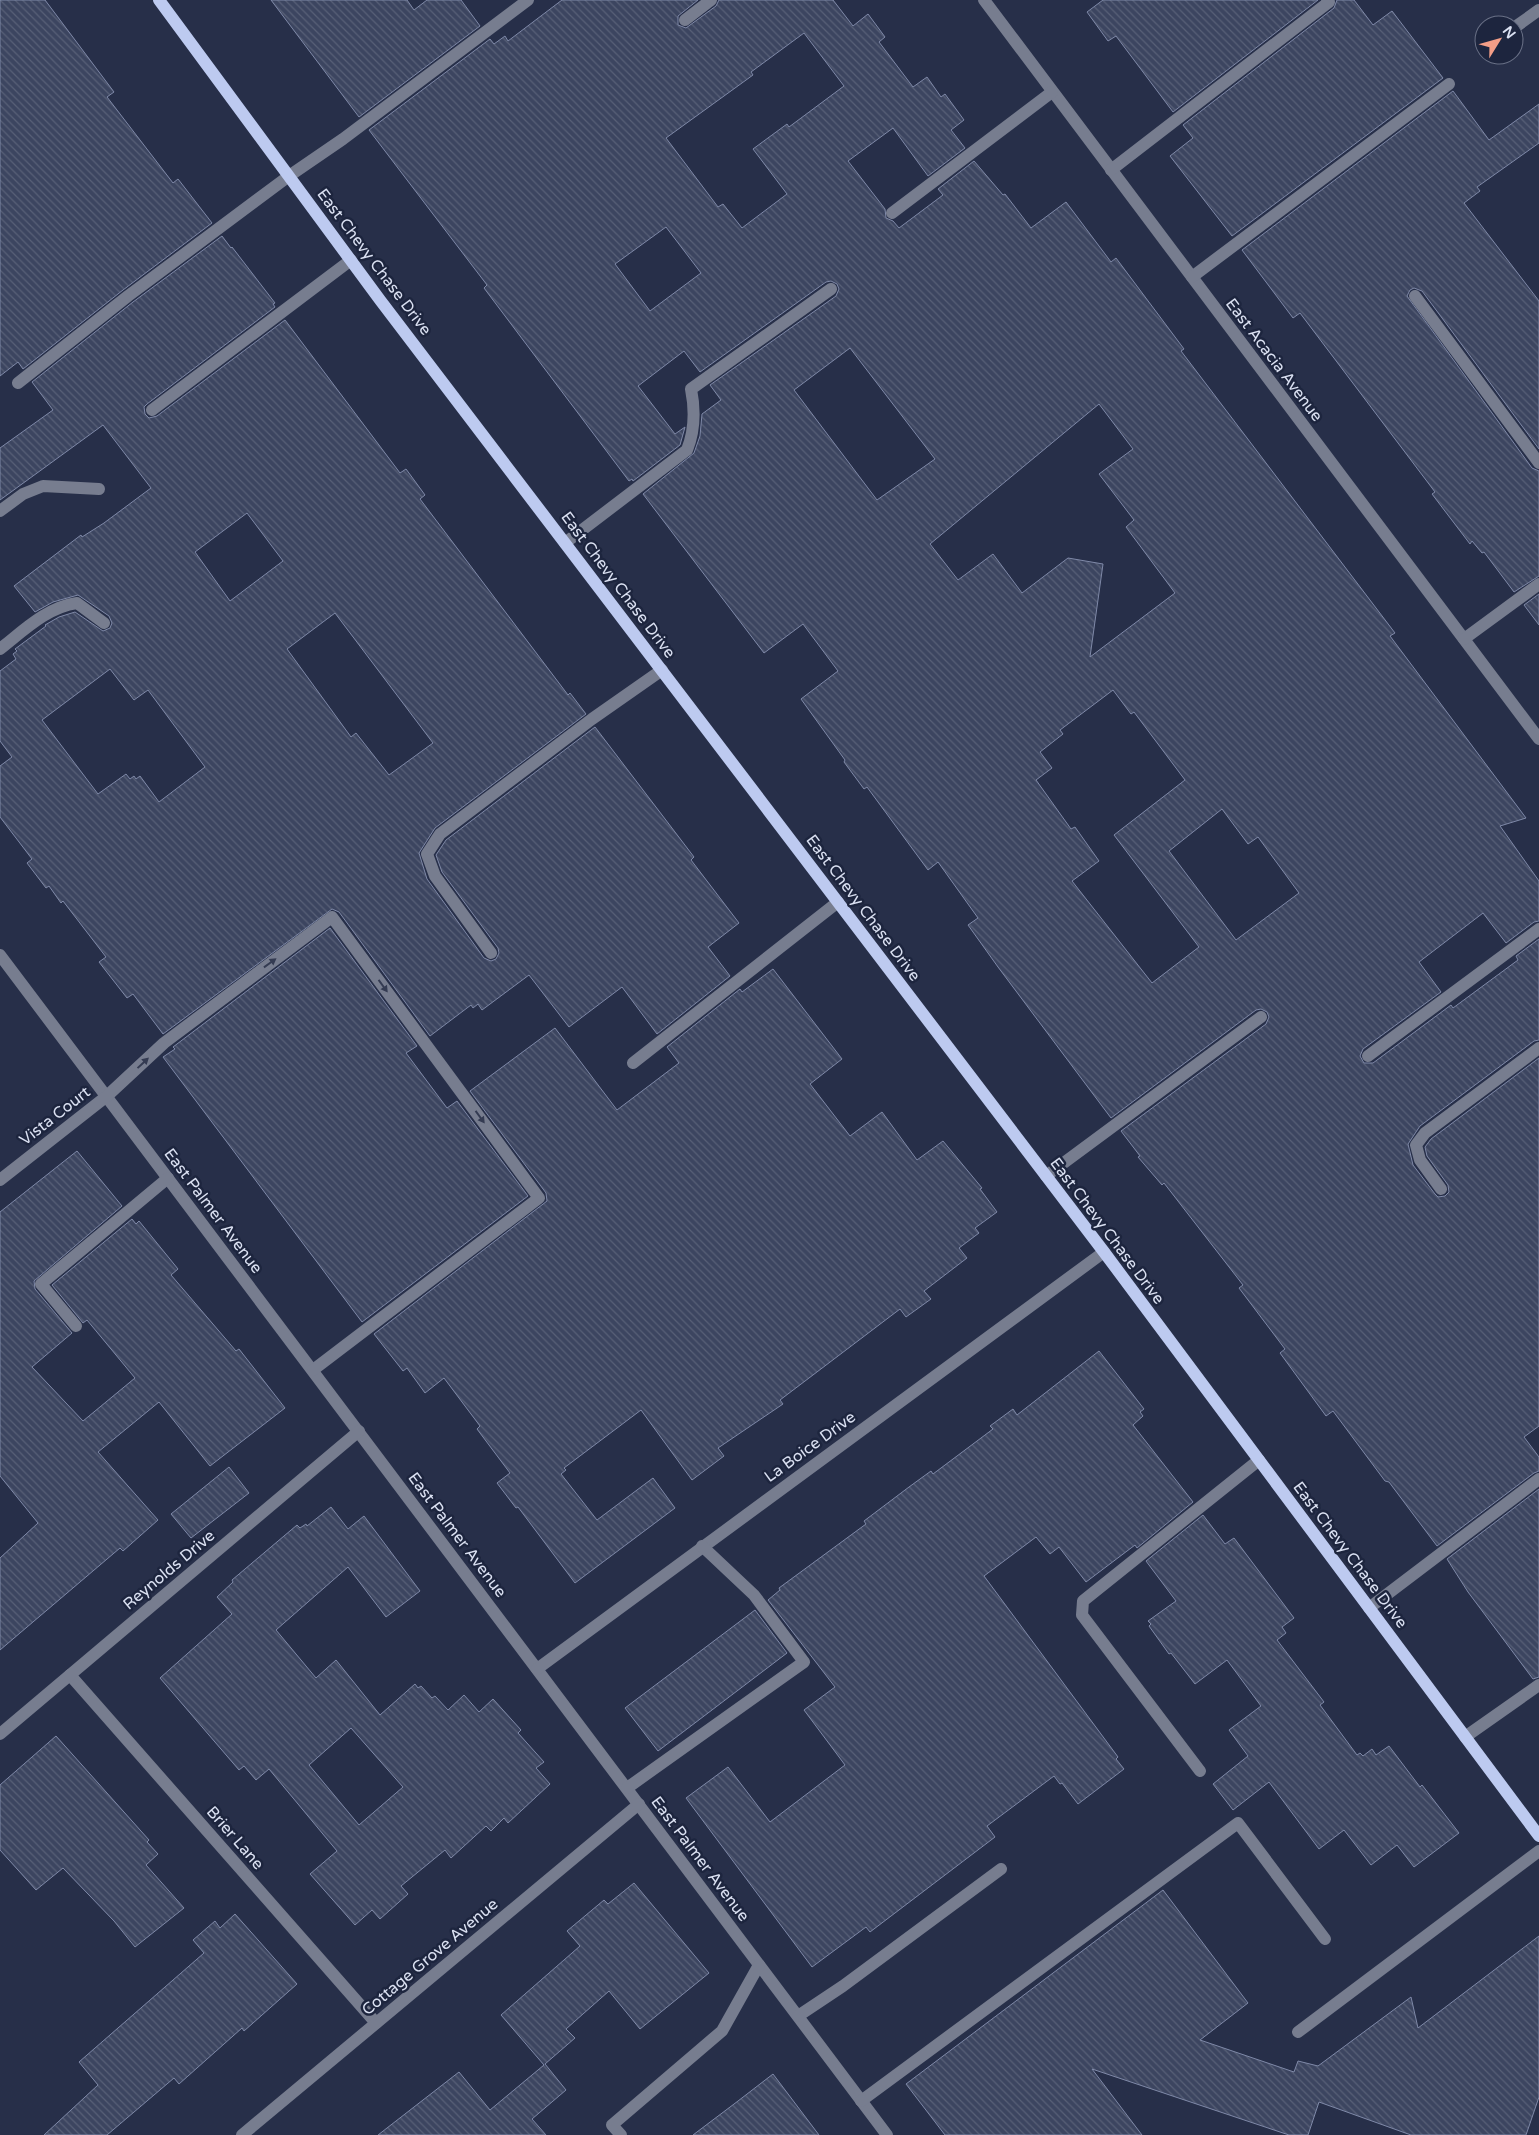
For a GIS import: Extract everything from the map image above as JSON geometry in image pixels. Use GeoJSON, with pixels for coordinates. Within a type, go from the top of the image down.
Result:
{"type":"FeatureCollection","features":[{"type":"Feature","properties":{"kind":"main road","name":"East Chevy Chase Drive"},"geometry":{"type":"LineString","coordinates":[[159,0],[351,260],[1104,1252],[1539,1836]]}},
{"type":"Feature","properties":{"kind":"street"},"geometry":{"type":"LineString","coordinates":[[18,383],[128,296],[289,176],[344,139],[528,0]]}},
{"type":"Feature","properties":{"kind":"street"},"geometry":{"type":"LineString","coordinates":[[684,20],[711,0]]}},
{"type":"Feature","properties":{"kind":"street","name":"East Acacia Avenue"},"geometry":{"type":"LineString","coordinates":[[984,0],[1539,739]]}},
{"type":"Feature","properties":{"kind":"street"},"geometry":{"type":"LineString","coordinates":[[1111,170],[1329,2],[1327,0]]}},
{"type":"Feature","properties":{"kind":"street"},"geometry":{"type":"LineString","coordinates":[[1524,21],[1539,10]]}},
{"type":"Feature","properties":{"kind":"street"},"geometry":{"type":"LineString","coordinates":[[1192,277],[1449,84]]}},
{"type":"Feature","properties":{"kind":"street"},"geometry":{"type":"LineString","coordinates":[[892,214],[1052,92]]}},
{"type":"Feature","properties":{"kind":"street"},"geometry":{"type":"LineString","coordinates":[[152,410],[351,260]]}},
{"type":"Feature","properties":{"kind":"street"},"geometry":{"type":"LineString","coordinates":[[565,542],[687,450],[692,438],[695,406],[691,389],[831,289]]}},
{"type":"Feature","properties":{"kind":"street"},"geometry":{"type":"LineString","coordinates":[[1415,296],[1539,463]]}},
{"type":"Feature","properties":{"kind":"street"},"geometry":{"type":"LineString","coordinates":[[0,511],[23,494],[43,486],[99,489]]}},
{"type":"Feature","properties":{"kind":"street"},"geometry":{"type":"LineString","coordinates":[[1464,639],[1539,584]]}},
{"type":"Feature","properties":{"kind":"street"},"geometry":{"type":"LineString","coordinates":[[0,649],[41,617],[68,604],[76,603],[104,623]]}},
{"type":"Feature","properties":{"kind":"street"},"geometry":{"type":"LineString","coordinates":[[491,953],[435,876],[427,854],[440,834],[592,719],[662,670]]}},
{"type":"Feature","properties":{"kind":"street"},"geometry":{"type":"LineString","coordinates":[[633,1063],[838,902]]}},
{"type":"Feature","properties":{"kind":"street","name":"Vista Court"},"geometry":{"type":"LineString","coordinates":[[0,1180],[107,1096],[164,1043],[332,917],[539,1198],[313,1370]]}},
{"type":"Feature","properties":{"kind":"street"},"geometry":{"type":"LineString","coordinates":[[1368,1056],[1539,929]]}},
{"type":"Feature","properties":{"kind":"street","name":"East Palmer Avenue"},"geometry":{"type":"LineString","coordinates":[[0,954],[887,2135]]}},
{"type":"Feature","properties":{"kind":"street"},"geometry":{"type":"LineString","coordinates":[[1046,1176],[1261,1018]]}},
{"type":"Feature","properties":{"kind":"street"},"geometry":{"type":"LineString","coordinates":[[1441,1189],[1420,1160],[1416,1145],[1424,1133],[1539,1048]]}},
{"type":"Feature","properties":{"kind":"street"},"geometry":{"type":"LineString","coordinates":[[76,1326],[41,1284],[168,1178]]}},
{"type":"Feature","properties":{"kind":"street","name":"La Boice Drive"},"geometry":{"type":"LineString","coordinates":[[537,1669],[1104,1252]]}},
{"type":"Feature","properties":{"kind":"street","name":"Reynolds Drive"},"geometry":{"type":"LineString","coordinates":[[0,1734],[358,1431]]}},
{"type":"Feature","properties":{"kind":"street"},"geometry":{"type":"LineString","coordinates":[[1200,1771],[1082,1615],[1083,1601],[1259,1460]]}},
{"type":"Feature","properties":{"kind":"street"},"geometry":{"type":"LineString","coordinates":[[1369,1608],[1539,1480]]}},
{"type":"Feature","properties":{"kind":"street"},"geometry":{"type":"LineString","coordinates":[[627,1788],[804,1662],[754,1595],[702,1546]]}},
{"type":"Feature","properties":{"kind":"street","name":"Brier Lane"},"geometry":{"type":"LineString","coordinates":[[70,1675],[376,2023]]}},
{"type":"Feature","properties":{"kind":"street"},"geometry":{"type":"LineString","coordinates":[[1465,1737],[1539,1685]]}},
{"type":"Feature","properties":{"kind":"street","name":"Cottage Grove Avenue"},"geometry":{"type":"LineString","coordinates":[[242,2135],[638,1804]]}},
{"type":"Feature","properties":{"kind":"street"},"geometry":{"type":"LineString","coordinates":[[861,2101],[1238,1823],[1325,1939]]}},
{"type":"Feature","properties":{"kind":"street"},"geometry":{"type":"LineString","coordinates":[[1298,2032],[1539,1851]]}},
{"type":"Feature","properties":{"kind":"street"},"geometry":{"type":"LineString","coordinates":[[798,2016],[843,1986],[1001,1869]]}},
{"type":"Feature","properties":{"kind":"street"},"geometry":{"type":"LineString","coordinates":[[621,2135],[612,2124],[722,2031],[759,1965]]}},
{"type":"Feature","properties":{"kind":"building"},"geometry":{"type":"Polygon","coordinates":[[[0,0],[45,0],[114,92],[107,97],[173,183],[178,179],[212,223],[23,369],[18,362],[0,376],[0,0]]]}},
{"type":"Feature","properties":{"kind":"building"},"geometry":{"type":"Polygon","coordinates":[[[271,0],[407,0],[414,10],[427,0],[461,0],[480,26],[359,117],[271,0]]]}},
{"type":"Feature","properties":{"kind":"building"},"geometry":{"type":"Polygon","coordinates":[[[562,0],[698,0],[678,16],[678,25],[686,28],[716,6],[719,0],[833,0],[853,26],[868,14],[885,37],[879,42],[913,87],[927,77],[941,97],[945,94],[964,120],[951,130],[965,148],[928,176],[893,128],[848,161],[885,209],[886,218],[893,221],[899,228],[943,195],[938,189],[974,161],[1003,195],[1005,194],[1031,228],[1066,202],[1111,262],[1116,258],[1184,349],[1181,351],[1395,633],[1390,636],[1526,818],[1500,826],[1539,881],[1539,921],[1534,922],[1506,943],[1483,913],[1419,962],[1441,992],[1363,1049],[1360,1056],[1364,1063],[1373,1063],[1451,1005],[1453,1008],[1518,960],[1516,956],[1539,939],[1539,1040],[1534,1041],[1420,1126],[1408,1144],[1413,1165],[1438,1197],[1445,1196],[1449,1192],[1448,1185],[1427,1156],[1425,1147],[1431,1139],[1539,1058],[1539,1426],[1524,1437],[1539,1457],[1539,1471],[1437,1546],[1389,1482],[1385,1481],[1333,1411],[1326,1416],[1280,1353],[1285,1349],[1239,1288],[1243,1285],[1164,1183],[1162,1185],[1138,1157],[1140,1156],[1121,1131],[1266,1024],[1269,1017],[1267,1012],[1261,1009],[1256,1010],[1111,1118],[968,925],[978,918],[938,862],[928,870],[867,787],[864,789],[801,699],[838,671],[803,624],[764,653],[643,494],[694,453],[700,436],[702,414],[721,400],[710,385],[836,296],[839,289],[837,284],[831,281],[826,282],[700,372],[684,351],[638,386],[675,434],[685,427],[680,445],[633,481],[632,479],[629,481],[484,288],[487,285],[369,130],[490,39],[494,44],[505,36],[508,41],[562,0]],[[804,33],[751,72],[753,75],[666,138],[718,207],[723,204],[742,228],[787,194],[753,149],[787,124],[789,127],[844,86],[804,33]],[[666,227],[615,264],[650,311],[701,273],[666,227]],[[850,348],[794,390],[877,500],[935,459],[850,348]],[[1099,404],[930,544],[958,580],[993,554],[1022,593],[1068,558],[1103,564],[1090,657],[1175,593],[1126,527],[1134,520],[1099,474],[1133,449],[1099,404]],[[1113,690],[1060,730],[1063,734],[1040,752],[1052,768],[1036,780],[1071,829],[1075,827],[1099,861],[1072,881],[1152,983],[1199,947],[1114,835],[1185,780],[1134,712],[1131,714],[1113,690]],[[1222,809],[1169,851],[1236,940],[1299,893],[1258,837],[1248,844],[1222,809]]]}},
{"type":"Feature","properties":{"kind":"building"},"geometry":{"type":"Polygon","coordinates":[[[1103,0],[1318,0],[1173,112],[1116,36],[1108,41],[1087,12],[1103,0]]]}},
{"type":"Feature","properties":{"kind":"building"},"geometry":{"type":"Polygon","coordinates":[[[1337,0],[1354,0],[1373,25],[1392,11],[1443,78],[1232,236],[1170,156],[1193,138],[1183,125],[1334,8],[1337,0]]]}},
{"type":"Feature","properties":{"kind":"building"},"geometry":{"type":"Polygon","coordinates":[[[1453,91],[1489,140],[1539,104],[1539,143],[1477,187],[1480,191],[1464,203],[1539,301],[1539,449],[1422,291],[1414,288],[1410,290],[1407,296],[1532,468],[1539,471],[1539,576],[1514,592],[1484,552],[1482,553],[1472,541],[1470,544],[1432,494],[1435,492],[1300,313],[1293,318],[1242,250],[1453,91]]]}},
{"type":"Feature","properties":{"kind":"building"},"geometry":{"type":"Polygon","coordinates":[[[222,236],[275,303],[273,304],[275,307],[147,404],[144,407],[145,414],[149,418],[157,416],[285,320],[400,473],[406,469],[425,495],[420,499],[568,695],[570,693],[586,714],[435,828],[419,853],[427,879],[484,958],[491,961],[496,959],[499,953],[498,948],[442,872],[436,855],[446,840],[595,727],[694,857],[691,860],[739,923],[708,947],[730,976],[657,1034],[622,987],[569,1027],[529,975],[482,1010],[478,1004],[473,1008],[471,1005],[430,1036],[339,912],[332,909],[163,1034],[133,994],[127,998],[99,962],[106,957],[63,901],[61,903],[49,886],[46,888],[27,863],[32,859],[0,817],[0,766],[12,757],[0,741],[0,671],[16,659],[13,654],[17,651],[15,649],[45,625],[59,617],[75,612],[103,631],[110,628],[112,623],[109,616],[78,595],[53,602],[35,612],[14,586],[81,535],[82,537],[104,523],[151,488],[103,425],[0,500],[0,448],[53,410],[32,382],[133,302],[222,236]],[[247,513],[195,552],[230,601],[283,561],[247,513]],[[335,613],[287,649],[351,737],[356,733],[389,775],[433,743],[335,613]],[[110,669],[42,720],[98,794],[126,774],[130,779],[134,776],[136,779],[140,776],[159,802],[205,767],[148,690],[134,700],[110,669]]]}},
{"type":"Feature","properties":{"kind":"building"},"geometry":{"type":"Polygon","coordinates":[[[1539,594],[1539,625],[1524,605],[1539,594]]]}},
{"type":"Feature","properties":{"kind":"building"},"geometry":{"type":"Polygon","coordinates":[[[330,928],[417,1046],[406,1053],[447,1108],[457,1101],[528,1196],[362,1322],[163,1057],[175,1049],[173,1047],[330,928]]]}},
{"type":"Feature","properties":{"kind":"building"},"geometry":{"type":"Polygon","coordinates":[[[773,969],[842,1059],[810,1084],[850,1136],[882,1112],[917,1160],[943,1141],[982,1188],[980,1189],[997,1212],[975,1228],[979,1233],[959,1248],[967,1258],[924,1291],[931,1299],[906,1317],[900,1309],[780,1400],[783,1404],[718,1448],[724,1456],[692,1480],[641,1410],[564,1468],[566,1470],[561,1474],[597,1520],[653,1478],[675,1508],[575,1583],[518,1507],[516,1508],[497,1483],[510,1473],[477,1429],[480,1426],[444,1378],[425,1393],[407,1368],[403,1371],[374,1334],[547,1201],[546,1193],[470,1091],[555,1028],[617,1110],[679,1063],[667,1047],[740,989],[742,992],[773,969]]]}},
{"type":"Feature","properties":{"kind":"building"},"geometry":{"type":"Polygon","coordinates":[[[77,1151],[122,1206],[34,1281],[35,1289],[72,1333],[32,1367],[83,1421],[135,1378],[87,1320],[83,1323],[52,1285],[132,1219],[136,1224],[139,1221],[178,1269],[171,1275],[236,1351],[239,1349],[285,1408],[210,1466],[159,1402],[98,1452],[158,1520],[123,1551],[120,1548],[0,1650],[0,1558],[38,1523],[0,1476],[0,1212],[77,1151]]]}},
{"type":"Feature","properties":{"kind":"building"},"geometry":{"type":"Polygon","coordinates":[[[1099,1351],[1144,1409],[1140,1412],[1143,1416],[1133,1425],[1193,1502],[1137,1548],[1135,1545],[1086,1582],[1059,1547],[1050,1554],[1036,1537],[984,1576],[1118,1757],[1116,1759],[1124,1769],[1078,1804],[1062,1783],[1060,1784],[1054,1776],[987,1826],[995,1837],[870,1932],[866,1927],[812,1967],[686,1798],[728,1767],[770,1822],[845,1765],[804,1710],[835,1687],[768,1600],[780,1590],[779,1588],[866,1524],[864,1521],[931,1471],[933,1474],[993,1429],[990,1426],[1013,1409],[1017,1415],[1099,1351]]]}},
{"type":"Feature","properties":{"kind":"building"},"geometry":{"type":"Polygon","coordinates":[[[229,1467],[249,1493],[191,1538],[171,1514],[229,1467]]]}},
{"type":"Feature","properties":{"kind":"building"},"geometry":{"type":"Polygon","coordinates":[[[1539,1489],[1539,1677],[1533,1679],[1468,1592],[1447,1559],[1539,1489]]]}},
{"type":"Feature","properties":{"kind":"building"},"geometry":{"type":"Polygon","coordinates":[[[331,1507],[348,1529],[364,1516],[420,1591],[386,1617],[348,1567],[276,1630],[316,1678],[336,1660],[380,1715],[415,1684],[418,1688],[421,1686],[432,1698],[435,1696],[448,1710],[464,1695],[479,1712],[493,1699],[521,1730],[518,1733],[544,1762],[536,1768],[550,1784],[508,1823],[504,1818],[491,1831],[486,1826],[451,1858],[445,1850],[401,1886],[408,1894],[380,1919],[372,1910],[355,1925],[310,1874],[337,1851],[269,1769],[256,1780],[244,1766],[239,1770],[160,1678],[232,1614],[217,1597],[233,1582],[232,1580],[297,1525],[300,1528],[306,1524],[307,1526],[331,1507]],[[351,1728],[309,1765],[359,1825],[403,1787],[351,1728]]]}},
{"type":"Feature","properties":{"kind":"building"},"geometry":{"type":"Polygon","coordinates":[[[1203,1515],[1225,1544],[1234,1538],[1294,1618],[1282,1627],[1286,1633],[1277,1640],[1324,1702],[1320,1705],[1357,1755],[1360,1753],[1363,1756],[1372,1749],[1376,1755],[1389,1746],[1420,1787],[1422,1785],[1459,1833],[1414,1867],[1397,1845],[1371,1865],[1344,1830],[1319,1849],[1269,1782],[1233,1810],[1213,1784],[1248,1756],[1229,1730],[1261,1706],[1227,1660],[1195,1684],[1171,1653],[1169,1654],[1149,1626],[1151,1624],[1148,1621],[1176,1601],[1146,1561],[1203,1515]]]}},
{"type":"Feature","properties":{"kind":"building"},"geometry":{"type":"Polygon","coordinates":[[[755,1610],[787,1653],[658,1751],[625,1708],[755,1610]]]}},
{"type":"Feature","properties":{"kind":"building"},"geometry":{"type":"Polygon","coordinates":[[[56,1736],[149,1840],[147,1842],[158,1854],[146,1865],[184,1908],[135,1947],[114,1921],[63,1868],[36,1890],[0,1850],[0,1785],[56,1736]]]}},
{"type":"Feature","properties":{"kind":"building"},"geometry":{"type":"Polygon","coordinates":[[[634,1883],[709,1973],[640,2029],[609,1991],[566,2029],[575,2038],[545,2064],[566,2090],[532,2119],[546,2135],[378,2135],[459,2072],[490,2110],[544,2065],[501,2015],[580,1946],[567,1931],[604,1900],[608,1904],[634,1883]]]}},
{"type":"Feature","properties":{"kind":"building"},"geometry":{"type":"Polygon","coordinates":[[[1163,1890],[1248,2003],[1200,2040],[1294,2072],[1298,2061],[1318,2066],[1411,1997],[1418,2028],[1539,1936],[1539,2097],[1526,2135],[1411,2135],[1319,2102],[1308,2135],[1289,2135],[1092,2069],[1142,2135],[945,2135],[906,2084],[1163,1890]]]}},
{"type":"Feature","properties":{"kind":"building"},"geometry":{"type":"Polygon","coordinates":[[[235,1914],[297,1984],[244,2031],[242,2028],[179,2084],[174,2078],[107,2135],[44,2135],[98,2085],[79,2062],[204,1953],[193,1940],[215,1921],[220,1928],[235,1914]]]}},
{"type":"Feature","properties":{"kind":"building"},"geometry":{"type":"Polygon","coordinates":[[[773,2074],[819,2135],[693,2135],[738,2101],[773,2074]]]}}]}
